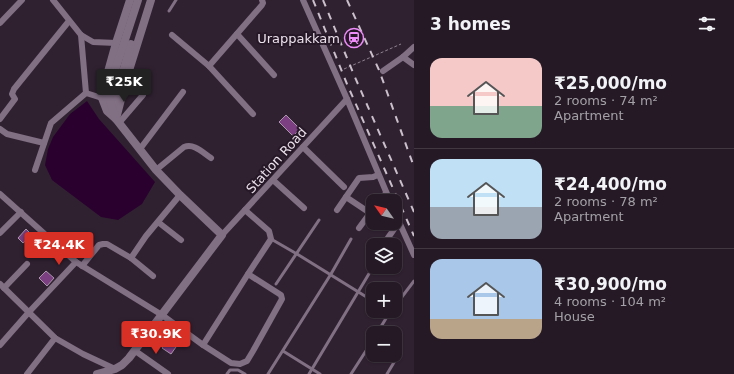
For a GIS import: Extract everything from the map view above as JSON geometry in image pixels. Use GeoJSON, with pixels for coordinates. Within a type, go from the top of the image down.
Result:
{"type":"FeatureCollection","features":[{"type":"Feature","properties":{"kind":"street"},"geometry":{"type":"LineString","coordinates":[[0,23],[22,0]]}},
{"type":"Feature","properties":{"kind":"street"},"geometry":{"type":"LineString","coordinates":[[53,0],[81,35],[93,42],[116,42]]}},
{"type":"Feature","properties":{"kind":"street"},"geometry":{"type":"LineString","coordinates":[[97,374],[122,365],[162,315],[222,235],[156,170],[117,121],[106,111],[102,98],[104,86],[116,42],[130,0]]}},
{"type":"Feature","properties":{"kind":"street"},"geometry":{"type":"LineString","coordinates":[[117,121],[108,92],[138,0]]}},
{"type":"Feature","properties":{"kind":"street"},"geometry":{"type":"LineString","coordinates":[[112,108],[145,0]]}},
{"type":"Feature","properties":{"kind":"street"},"geometry":{"type":"LineString","coordinates":[[117,121],[126,80],[151,0]]}},
{"type":"Feature","properties":{"kind":"street"},"geometry":{"type":"LineString","coordinates":[[209,66],[262,5],[262,0]]}},
{"type":"Feature","properties":{"kind":"street"},"geometry":{"type":"LineString","coordinates":[[303,0],[347,99],[386,193]]}},
{"type":"Feature","properties":{"kind":"street"},"geometry":{"type":"LineString","coordinates":[[0,119],[15,99],[12,94],[14,89],[69,21]]}},
{"type":"Feature","properties":{"kind":"street"},"geometry":{"type":"LineString","coordinates":[[237,34],[274,75]]}},
{"type":"Feature","properties":{"kind":"street"},"geometry":{"type":"LineString","coordinates":[[81,35],[86,93]]}},
{"type":"Feature","properties":{"kind":"street"},"geometry":{"type":"LineString","coordinates":[[172,35],[209,66],[253,114]]}},
{"type":"Feature","properties":{"kind":"street"},"geometry":{"type":"LineString","coordinates":[[383,72],[413,50]]}},
{"type":"Feature","properties":{"kind":"street"},"geometry":{"type":"LineString","coordinates":[[403,57],[414,65]]}},
{"type":"Feature","properties":{"kind":"street"},"geometry":{"type":"LineString","coordinates":[[140,149],[183,92]]}},
{"type":"Feature","properties":{"kind":"street"},"geometry":{"type":"LineString","coordinates":[[86,93],[102,98]]}},
{"type":"Feature","properties":{"kind":"street"},"geometry":{"type":"LineString","coordinates":[[35,170],[51,123],[86,93]]}},
{"type":"Feature","properties":{"kind":"street"},"geometry":{"type":"LineString","coordinates":[[117,121],[143,94]]}},
{"type":"Feature","properties":{"kind":"street","name":"Station Road"},"geometry":{"type":"LineString","coordinates":[[222,235],[347,99]]}},
{"type":"Feature","properties":{"kind":"street"},"geometry":{"type":"LineString","coordinates":[[0,129],[7,134],[44,143]]}},
{"type":"Feature","properties":{"kind":"street"},"geometry":{"type":"LineString","coordinates":[[156,170],[184,147],[188,146],[193,146],[211,158]]}},
{"type":"Feature","properties":{"kind":"street"},"geometry":{"type":"LineString","coordinates":[[303,147],[344,187]]}},
{"type":"Feature","properties":{"kind":"street"},"geometry":{"type":"LineString","coordinates":[[337,210],[359,178],[378,175]]}},
{"type":"Feature","properties":{"kind":"street"},"geometry":{"type":"LineString","coordinates":[[273,180],[304,208]]}},
{"type":"Feature","properties":{"kind":"street"},"geometry":{"type":"LineString","coordinates":[[0,194],[76,262],[162,315],[203,345],[231,363],[240,364],[247,361],[282,299],[281,295],[248,274]]}},
{"type":"Feature","properties":{"kind":"street"},"geometry":{"type":"LineString","coordinates":[[131,258],[146,236],[180,195]]}},
{"type":"Feature","properties":{"kind":"street"},"geometry":{"type":"LineString","coordinates":[[346,197],[366,209]]}},
{"type":"Feature","properties":{"kind":"street"},"geometry":{"type":"LineString","coordinates":[[203,345],[271,239],[269,231],[245,210]]}},
{"type":"Feature","properties":{"kind":"street"},"geometry":{"type":"LineString","coordinates":[[0,233],[21,212]]}},
{"type":"Feature","properties":{"kind":"street"},"geometry":{"type":"LineString","coordinates":[[359,228],[366,220]]}},
{"type":"Feature","properties":{"kind":"street"},"geometry":{"type":"LineString","coordinates":[[158,222],[181,240]]}},
{"type":"Feature","properties":{"kind":"street"},"geometry":{"type":"LineString","coordinates":[[402,229],[414,255]]}},
{"type":"Feature","properties":{"kind":"street"},"geometry":{"type":"LineString","coordinates":[[388,238],[393,230]]}},
{"type":"Feature","properties":{"kind":"street"},"geometry":{"type":"LineString","coordinates":[[82,266],[99,245],[107,244],[131,258],[153,276]]}},
{"type":"Feature","properties":{"kind":"street"},"geometry":{"type":"LineString","coordinates":[[0,345],[76,262]]}},
{"type":"Feature","properties":{"kind":"street"},"geometry":{"type":"LineString","coordinates":[[27,264],[2,286],[56,338],[83,354],[114,369]]}},
{"type":"Feature","properties":{"kind":"street"},"geometry":{"type":"LineString","coordinates":[[27,374],[56,338]]}},
{"type":"Feature","properties":{"kind":"street"},"geometry":{"type":"LineString","coordinates":[[134,350],[168,374]]}},
{"type":"Feature","properties":{"kind":"lane"},"geometry":{"type":"LineString","coordinates":[[169,11],[176,0]]}},
{"type":"Feature","properties":{"kind":"lane"},"geometry":{"type":"LineString","coordinates":[[276,284],[319,220]]}},
{"type":"Feature","properties":{"kind":"lane"},"geometry":{"type":"LineString","coordinates":[[271,239],[331,274],[366,297]]}},
{"type":"Feature","properties":{"kind":"lane"},"geometry":{"type":"LineString","coordinates":[[268,374],[331,274],[351,239]]}},
{"type":"Feature","properties":{"kind":"lane"},"geometry":{"type":"LineString","coordinates":[[309,374],[369,274]]}},
{"type":"Feature","properties":{"kind":"lane"},"geometry":{"type":"LineString","coordinates":[[402,297],[414,281]]}},
{"type":"Feature","properties":{"kind":"lane"},"geometry":{"type":"LineString","coordinates":[[283,351],[320,374]]}},
{"type":"Feature","properties":{"kind":"lane"},"geometry":{"type":"LineString","coordinates":[[352,374],[366,351]]}},
{"type":"Feature","properties":{"kind":"lane"},"geometry":{"type":"LineString","coordinates":[[388,374],[395,362]]}},
{"type":"Feature","properties":{"kind":"lane"},"geometry":{"type":"LineString","coordinates":[[227,374],[230,370],[238,370],[245,374]]}},
{"type":"Feature","properties":{"kind":"path"},"geometry":{"type":"LineString","coordinates":[[344,69],[401,44]]}},
{"type":"Feature","properties":{"kind":"shaded area"},"geometry":{"type":"Polygon","coordinates":[[[87,101],[99,119],[155,182],[142,204],[118,220],[101,217],[52,180],[45,165],[48,149],[53,137],[70,114],[87,101]]]}},
{"type":"Feature","properties":{"kind":"building"},"geometry":{"type":"Polygon","coordinates":[[[286,115],[300,129],[293,136],[279,122],[286,115]]]}},
{"type":"Feature","properties":{"kind":"building"},"geometry":{"type":"Polygon","coordinates":[[[26,229],[32,235],[23,243],[18,238],[26,229]]]}},
{"type":"Feature","properties":{"kind":"building"},"geometry":{"type":"Polygon","coordinates":[[[46,271],[54,278],[47,286],[39,278],[46,271]]]}},
{"type":"Feature","properties":{"kind":"building"},"geometry":{"type":"Polygon","coordinates":[[[172,334],[181,340],[171,354],[162,348],[172,334]]]}},
{"type":"Feature","properties":{"kind":"railway"},"geometry":{"type":"LineString","coordinates":[[313,0],[347,84],[414,236]]}},
{"type":"Feature","properties":{"kind":"railway"},"geometry":{"type":"LineString","coordinates":[[323,0],[414,212]]}},
{"type":"Feature","properties":{"kind":"railway"},"geometry":{"type":"LineString","coordinates":[[347,0],[379,70],[414,167]]}},
{"type":"Feature","properties":{"kind":"place","name":"Urappakkam"},"geometry":{"type":"Point","coordinates":[354,38]}}]}
